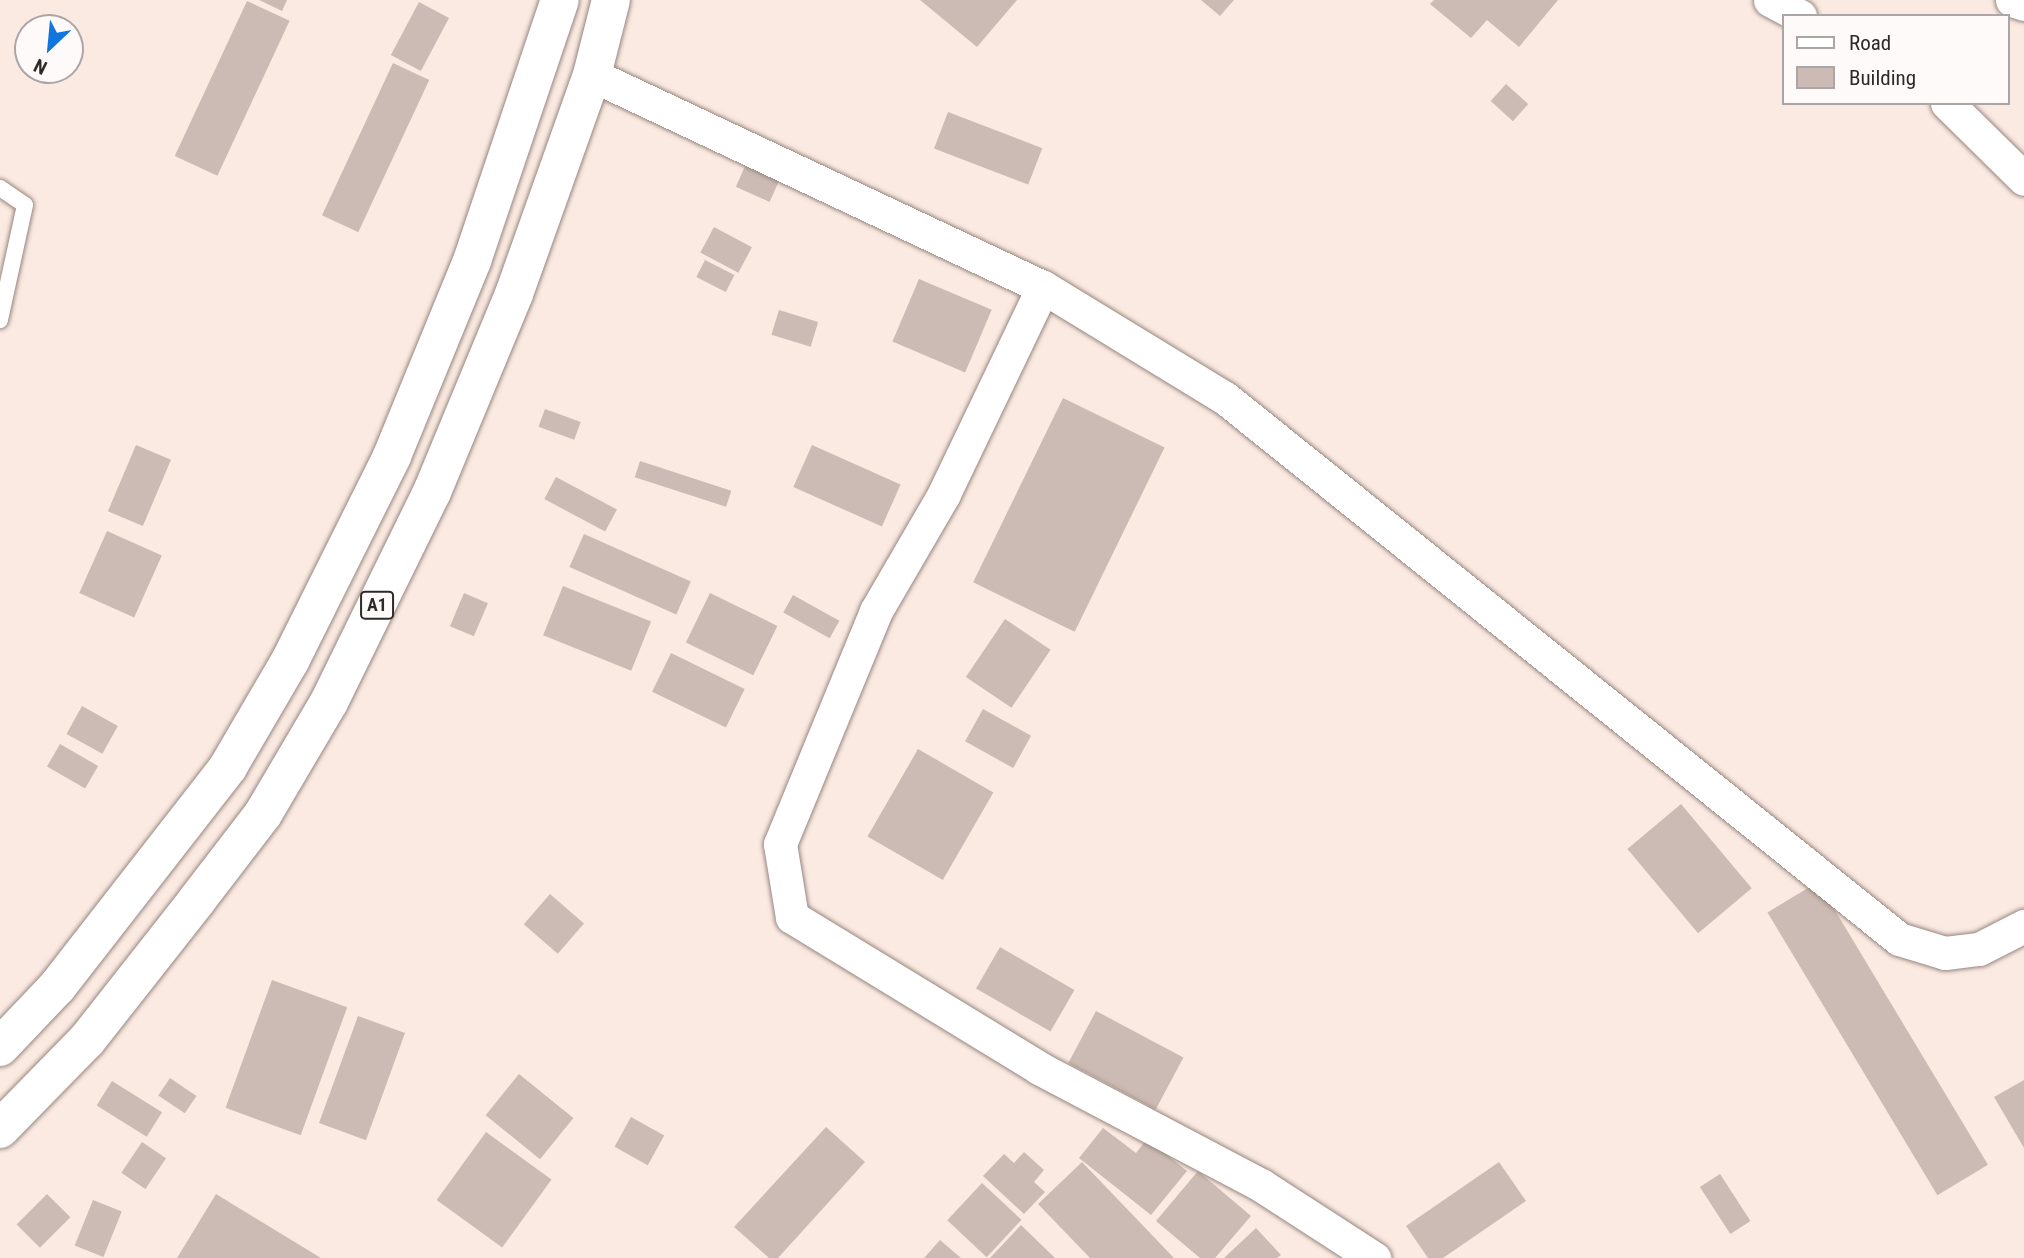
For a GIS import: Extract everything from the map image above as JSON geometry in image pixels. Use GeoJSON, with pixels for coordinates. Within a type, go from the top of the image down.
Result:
{"type":"FeatureCollection","features":[{"type":"Feature","properties":{"kind":"highway"},"geometry":{"type":"LineString","coordinates":[[0,1047],[57,987],[228,767],[290,661],[392,456],[472,261],[560,0]]}},
{"type":"Feature","properties":{"kind":"highway","name":"A1"},"geometry":{"type":"LineString","coordinates":[[0,1129],[88,1040],[197,901],[263,814],[328,702],[432,492],[514,294],[592,75],[611,0]]}},
{"type":"Feature","properties":{"kind":"street"},"geometry":{"type":"LineString","coordinates":[[1770,0],[1796,14]]}},
{"type":"Feature","properties":{"kind":"street"},"geometry":{"type":"LineString","coordinates":[[2012,0],[2024,4]]}},
{"type":"Feature","properties":{"kind":"street"},"geometry":{"type":"LineString","coordinates":[[592,75],[1043,287],[1225,398],[1899,939],[1945,953],[1979,948],[2024,926]]}},
{"type":"Feature","properties":{"kind":"street"},"geometry":{"type":"LineString","coordinates":[[1949,105],[2024,179]]}},
{"type":"Feature","properties":{"kind":"street"},"geometry":{"type":"LineString","coordinates":[[1043,287],[944,494],[876,611],[780,844],[792,917],[1039,1068],[1261,1185],[1374,1258]]}},
{"type":"Feature","properties":{"kind":"lane"},"geometry":{"type":"LineString","coordinates":[[0,188],[25,205],[0,320]]}},
{"type":"Feature","properties":{"kind":"building"},"geometry":{"type":"Polygon","coordinates":[[[259,0],[287,0],[282,11],[259,0]]]}},
{"type":"Feature","properties":{"kind":"building"},"geometry":{"type":"Polygon","coordinates":[[[920,0],[1017,0],[977,47],[920,0]]]}},
{"type":"Feature","properties":{"kind":"building"},"geometry":{"type":"Polygon","coordinates":[[[1201,0],[1234,0],[1220,16],[1201,0]]]}},
{"type":"Feature","properties":{"kind":"building"},"geometry":{"type":"Polygon","coordinates":[[[1434,0],[1558,0],[1519,47],[1487,20],[1471,38],[1430,4],[1434,0]]]}},
{"type":"Feature","properties":{"kind":"building"},"geometry":{"type":"Polygon","coordinates":[[[247,1],[290,21],[217,176],[175,156],[247,1]]]}},
{"type":"Feature","properties":{"kind":"building"},"geometry":{"type":"Polygon","coordinates":[[[419,2],[449,18],[421,71],[391,55],[419,2]]]}},
{"type":"Feature","properties":{"kind":"building"},"geometry":{"type":"Polygon","coordinates":[[[393,63],[429,80],[358,232],[322,215],[393,63]]]}},
{"type":"Feature","properties":{"kind":"building"},"geometry":{"type":"Polygon","coordinates":[[[1506,84],[1528,104],[1513,121],[1491,101],[1506,84]]]}},
{"type":"Feature","properties":{"kind":"building"},"geometry":{"type":"Polygon","coordinates":[[[948,112],[1042,148],[1028,185],[934,148],[948,112]]]}},
{"type":"Feature","properties":{"kind":"building"},"geometry":{"type":"Polygon","coordinates":[[[746,164],[780,179],[770,202],[736,187],[746,164]]]}},
{"type":"Feature","properties":{"kind":"building"},"geometry":{"type":"Polygon","coordinates":[[[714,227],[752,247],[738,273],[700,253],[714,227]]]}},
{"type":"Feature","properties":{"kind":"building"},"geometry":{"type":"Polygon","coordinates":[[[705,260],[734,275],[726,292],[696,277],[705,260]]]}},
{"type":"Feature","properties":{"kind":"building"},"geometry":{"type":"Polygon","coordinates":[[[919,279],[992,310],[965,372],[892,342],[919,279]]]}},
{"type":"Feature","properties":{"kind":"building"},"geometry":{"type":"Polygon","coordinates":[[[779,310],[818,322],[811,347],[771,335],[779,310]]]}},
{"type":"Feature","properties":{"kind":"building"},"geometry":{"type":"Polygon","coordinates":[[[1063,398],[1165,448],[1075,632],[973,582],[1063,398]]]}},
{"type":"Feature","properties":{"kind":"building"},"geometry":{"type":"Polygon","coordinates":[[[545,409],[581,422],[574,440],[539,427],[545,409]]]}},
{"type":"Feature","properties":{"kind":"building"},"geometry":{"type":"Polygon","coordinates":[[[136,445],[171,460],[143,526],[108,511],[136,445]]]}},
{"type":"Feature","properties":{"kind":"building"},"geometry":{"type":"Polygon","coordinates":[[[812,445],[901,484],[882,526],[793,487],[812,445]]]}},
{"type":"Feature","properties":{"kind":"building"},"geometry":{"type":"Polygon","coordinates":[[[640,461],[731,491],[726,507],[635,477],[640,461]]]}},
{"type":"Feature","properties":{"kind":"building"},"geometry":{"type":"Polygon","coordinates":[[[556,477],[617,509],[605,531],[544,499],[556,477]]]}},
{"type":"Feature","properties":{"kind":"building"},"geometry":{"type":"Polygon","coordinates":[[[107,531],[162,555],[134,618],[79,593],[107,531]]]}},
{"type":"Feature","properties":{"kind":"building"},"geometry":{"type":"Polygon","coordinates":[[[584,534],[691,582],[676,614],[569,567],[584,534]]]}},
{"type":"Feature","properties":{"kind":"building"},"geometry":{"type":"Polygon","coordinates":[[[563,586],[651,622],[631,671],[543,635],[563,586]]]}},
{"type":"Feature","properties":{"kind":"building"},"geometry":{"type":"Polygon","coordinates":[[[464,593],[488,603],[474,636],[450,626],[464,593]]]}},
{"type":"Feature","properties":{"kind":"building"},"geometry":{"type":"Polygon","coordinates":[[[710,593],[777,626],[753,675],[686,642],[710,593]]]}},
{"type":"Feature","properties":{"kind":"building"},"geometry":{"type":"Polygon","coordinates":[[[793,595],[839,621],[830,638],[783,612],[793,595]]]}},
{"type":"Feature","properties":{"kind":"building"},"geometry":{"type":"Polygon","coordinates":[[[1005,619],[1051,650],[1011,708],[966,677],[1005,619]]]}},
{"type":"Feature","properties":{"kind":"building"},"geometry":{"type":"Polygon","coordinates":[[[671,653],[745,689],[726,728],[652,692],[671,653]]]}},
{"type":"Feature","properties":{"kind":"building"},"geometry":{"type":"Polygon","coordinates":[[[82,706],[118,726],[102,754],[66,734],[82,706]]]}},
{"type":"Feature","properties":{"kind":"building"},"geometry":{"type":"Polygon","coordinates":[[[983,709],[1031,736],[1013,768],[965,741],[983,709]]]}},
{"type":"Feature","properties":{"kind":"building"},"geometry":{"type":"Polygon","coordinates":[[[60,744],[98,766],[85,789],[47,767],[60,744]]]}},
{"type":"Feature","properties":{"kind":"building"},"geometry":{"type":"Polygon","coordinates":[[[918,749],[993,792],[943,880],[868,836],[918,749]]]}},
{"type":"Feature","properties":{"kind":"building"},"geometry":{"type":"Polygon","coordinates":[[[1681,804],[1752,888],[1698,933],[1627,849],[1681,804]]]}},
{"type":"Feature","properties":{"kind":"building"},"geometry":{"type":"Polygon","coordinates":[[[1818,882],[1988,1165],[1937,1195],[1767,912],[1818,882]]]}},
{"type":"Feature","properties":{"kind":"building"},"geometry":{"type":"Polygon","coordinates":[[[550,894],[584,924],[558,954],[524,924],[550,894]]]}},
{"type":"Feature","properties":{"kind":"building"},"geometry":{"type":"Polygon","coordinates":[[[1000,947],[1074,990],[1050,1032],[976,989],[1000,947]]]}},
{"type":"Feature","properties":{"kind":"building"},"geometry":{"type":"Polygon","coordinates":[[[272,980],[347,1007],[301,1135],[225,1108],[272,980]]]}},
{"type":"Feature","properties":{"kind":"building"},"geometry":{"type":"Polygon","coordinates":[[[1096,1011],[1183,1057],[1156,1110],[1068,1063],[1096,1011]]]}},
{"type":"Feature","properties":{"kind":"building"},"geometry":{"type":"Polygon","coordinates":[[[358,1016],[405,1033],[366,1140],[319,1123],[358,1016]]]}},
{"type":"Feature","properties":{"kind":"building"},"geometry":{"type":"Polygon","coordinates":[[[519,1074],[573,1118],[540,1159],[486,1115],[519,1074]]]}},
{"type":"Feature","properties":{"kind":"building"},"geometry":{"type":"Polygon","coordinates":[[[170,1078],[197,1096],[185,1113],[158,1095],[170,1078]]]}},
{"type":"Feature","properties":{"kind":"building"},"geometry":{"type":"Polygon","coordinates":[[[2024,1080],[2024,1148],[1994,1097],[2024,1080]]]}},
{"type":"Feature","properties":{"kind":"building"},"geometry":{"type":"Polygon","coordinates":[[[112,1081],[162,1112],[147,1137],[97,1106],[112,1081]]]}},
{"type":"Feature","properties":{"kind":"building"},"geometry":{"type":"Polygon","coordinates":[[[631,1117],[664,1135],[648,1165],[615,1147],[631,1117]]]}},
{"type":"Feature","properties":{"kind":"building"},"geometry":{"type":"Polygon","coordinates":[[[826,1127],[865,1162],[778,1258],[769,1258],[734,1227],[826,1127]]]}},
{"type":"Feature","properties":{"kind":"building"},"geometry":{"type":"Polygon","coordinates":[[[1103,1128],[1136,1153],[1147,1139],[1187,1171],[1151,1215],[1079,1158],[1103,1128]]]}},
{"type":"Feature","properties":{"kind":"building"},"geometry":{"type":"Polygon","coordinates":[[[486,1132],[552,1180],[502,1248],[437,1200],[486,1132]]]}},
{"type":"Feature","properties":{"kind":"building"},"geometry":{"type":"Polygon","coordinates":[[[142,1142],[166,1158],[145,1189],[121,1173],[142,1142]]]}},
{"type":"Feature","properties":{"kind":"building"},"geometry":{"type":"Polygon","coordinates":[[[1024,1152],[1044,1170],[1034,1182],[1045,1192],[1024,1214],[983,1176],[1004,1154],[1014,1163],[1024,1152]]]}},
{"type":"Feature","properties":{"kind":"building"},"geometry":{"type":"Polygon","coordinates":[[[1082,1162],[1174,1258],[1090,1258],[1038,1204],[1082,1162]]]}},
{"type":"Feature","properties":{"kind":"building"},"geometry":{"type":"Polygon","coordinates":[[[1499,1162],[1526,1201],[1443,1258],[1428,1258],[1406,1226],[1499,1162]]]}},
{"type":"Feature","properties":{"kind":"building"},"geometry":{"type":"Polygon","coordinates":[[[1198,1171],[1251,1216],[1215,1258],[1200,1258],[1156,1221],[1198,1171]]]}},
{"type":"Feature","properties":{"kind":"building"},"geometry":{"type":"Polygon","coordinates":[[[1720,1174],[1750,1221],[1730,1234],[1700,1187],[1720,1174]]]}},
{"type":"Feature","properties":{"kind":"building"},"geometry":{"type":"Polygon","coordinates":[[[982,1183],[1021,1220],[987,1257],[947,1220],[982,1183]]]}},
{"type":"Feature","properties":{"kind":"building"},"geometry":{"type":"Polygon","coordinates":[[[47,1194],[70,1217],[40,1248],[17,1224],[47,1194]]]}},
{"type":"Feature","properties":{"kind":"building"},"geometry":{"type":"Polygon","coordinates":[[[216,1194],[321,1258],[177,1258],[216,1194]]]}},
{"type":"Feature","properties":{"kind":"building"},"geometry":{"type":"Polygon","coordinates":[[[93,1200],[122,1212],[103,1257],[75,1245],[93,1200]]]}},
{"type":"Feature","properties":{"kind":"building"},"geometry":{"type":"Polygon","coordinates":[[[1021,1225],[1055,1258],[990,1258],[1021,1225]]]}},
{"type":"Feature","properties":{"kind":"building"},"geometry":{"type":"Polygon","coordinates":[[[1256,1228],[1281,1255],[1277,1258],[1224,1258],[1256,1228]]]}},
{"type":"Feature","properties":{"kind":"building"},"geometry":{"type":"Polygon","coordinates":[[[940,1240],[961,1258],[924,1258],[940,1240]]]}}]}
